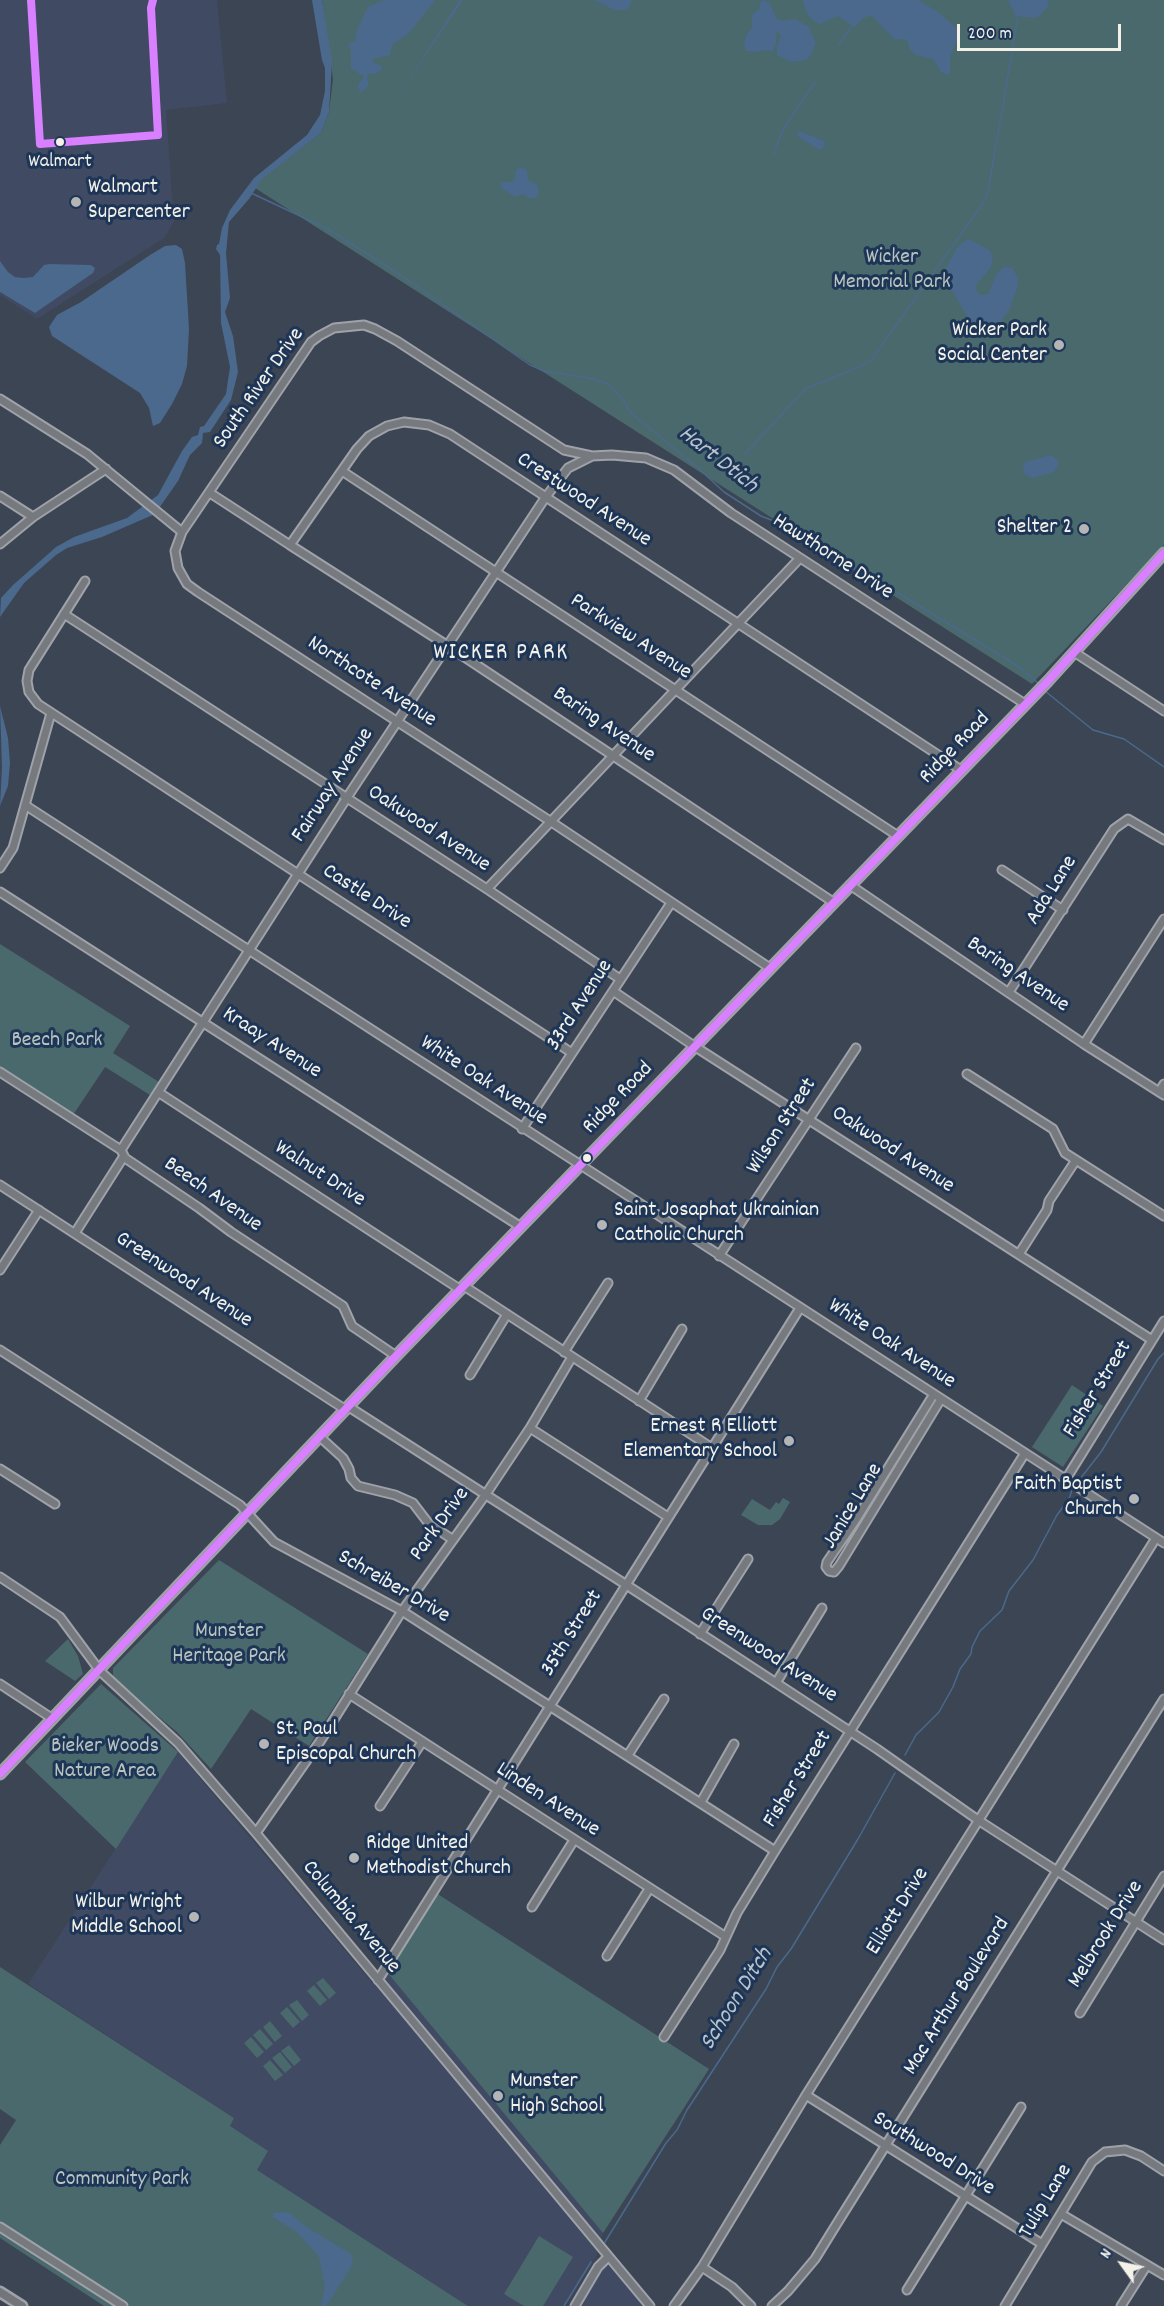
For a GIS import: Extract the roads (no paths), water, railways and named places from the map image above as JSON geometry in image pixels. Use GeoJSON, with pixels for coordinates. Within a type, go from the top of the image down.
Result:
{"type":"FeatureCollection","features":[{"type":"Feature","properties":{"kind":"main road","name":"Ridge Road"},"geometry":{"type":"LineString","coordinates":[[0,1773],[100,1671],[396,1356],[1048,681],[1164,553]]}},
{"type":"Feature","properties":{"kind":"main road"},"geometry":{"type":"LineString","coordinates":[[0,2292],[21,2306]]}},
{"type":"Feature","properties":{"kind":"street","name":"South River Drive"},"geometry":{"type":"LineString","coordinates":[[182,532],[304,351],[319,336],[334,328],[364,326],[375,328],[397,341]]}},
{"type":"Feature","properties":{"kind":"street","name":"Hawthorne Drive"},"geometry":{"type":"LineString","coordinates":[[397,341],[564,450],[592,456],[646,458],[665,465],[686,478],[731,513],[1025,704]]}},
{"type":"Feature","properties":{"kind":"street"},"geometry":{"type":"LineString","coordinates":[[0,399],[87,454],[182,532]]}},
{"type":"Feature","properties":{"kind":"street","name":"Crestwood Avenue"},"geometry":{"type":"LineString","coordinates":[[290,545],[369,436],[387,426],[404,422],[429,424],[450,434],[961,770]]}},
{"type":"Feature","properties":{"kind":"street","name":"Fairway Avenue"},"geometry":{"type":"LineString","coordinates":[[75,1233],[158,1092],[346,799],[545,498],[568,468],[592,456]]}},
{"type":"Feature","properties":{"kind":"street"},"geometry":{"type":"LineString","coordinates":[[0,544],[33,517],[106,469]]}},
{"type":"Feature","properties":{"kind":"street","name":"Parkview Avenue"},"geometry":{"type":"LineString","coordinates":[[342,471],[898,836]]}},
{"type":"Feature","properties":{"kind":"street"},"geometry":{"type":"LineString","coordinates":[[210,493],[290,545]]}},
{"type":"Feature","properties":{"kind":"street"},"geometry":{"type":"LineString","coordinates":[[0,496],[33,517]]}},
{"type":"Feature","properties":{"kind":"street","name":"Northcote Avenue"},"geometry":{"type":"LineString","coordinates":[[182,532],[177,541],[176,561],[182,576],[198,592],[770,968]]}},
{"type":"Feature","properties":{"kind":"street","name":"Baring Avenue"},"geometry":{"type":"LineString","coordinates":[[290,545],[448,646],[834,902]]}},
{"type":"Feature","properties":{"kind":"street"},"geometry":{"type":"LineString","coordinates":[[487,889],[800,558]]}},
{"type":"Feature","properties":{"kind":"street"},"geometry":{"type":"LineString","coordinates":[[0,868],[14,848],[51,713],[38,704],[30,692],[27,681],[28,670],[85,580]]}},
{"type":"Feature","properties":{"kind":"street","name":"Oakwood Avenue"},"geometry":{"type":"LineString","coordinates":[[64,614],[487,889],[621,979]]}},
{"type":"Feature","properties":{"kind":"street"},"geometry":{"type":"LineString","coordinates":[[1074,652],[1164,711]]}},
{"type":"Feature","properties":{"kind":"street","name":"Castle Drive"},"geometry":{"type":"LineString","coordinates":[[51,713],[572,1053]]}},
{"type":"Feature","properties":{"kind":"street","name":"White Oak Avenue"},"geometry":{"type":"LineString","coordinates":[[25,806],[1164,1543]]}},
{"type":"Feature","properties":{"kind":"street","name":"Ada Lane"},"geometry":{"type":"LineString","coordinates":[[1009,992],[1114,829],[1124,820],[1133,821],[1164,840]]}},
{"type":"Feature","properties":{"kind":"street"},"geometry":{"type":"LineString","coordinates":[[1002,870],[1063,910]]}},
{"type":"Feature","properties":{"kind":"street","name":"Baring Avenue"},"geometry":{"type":"LineString","coordinates":[[850,885],[1084,1044],[1162,1094]]}},
{"type":"Feature","properties":{"kind":"street","name":"Kraay Avenue"},"geometry":{"type":"LineString","coordinates":[[0,892],[521,1227]]}},
{"type":"Feature","properties":{"kind":"street","name":"33rd Avenue"},"geometry":{"type":"LineString","coordinates":[[522,1129],[671,903]]}},
{"type":"Feature","properties":{"kind":"street"},"geometry":{"type":"LineString","coordinates":[[1084,1044],[1164,919]]}},
{"type":"Feature","properties":{"kind":"street","name":"Oakwood Avenue"},"geometry":{"type":"LineString","coordinates":[[613,991],[694,1046],[1152,1340]]}},
{"type":"Feature","properties":{"kind":"street","name":"Wilson Street"},"geometry":{"type":"LineString","coordinates":[[720,1256],[856,1048]]}},
{"type":"Feature","properties":{"kind":"street","name":"Beech Avenue"},"geometry":{"type":"LineString","coordinates":[[0,1072],[122,1153],[231,1232],[343,1306],[352,1326],[396,1356]]}},
{"type":"Feature","properties":{"kind":"street"},"geometry":{"type":"LineString","coordinates":[[967,1074],[1053,1130],[1065,1153],[1164,1216]]}},
{"type":"Feature","properties":{"kind":"street"},"geometry":{"type":"LineString","coordinates":[[1162,1094],[1164,1084]]}},
{"type":"Feature","properties":{"kind":"street","name":"Walnut Drive"},"geometry":{"type":"LineString","coordinates":[[158,1092],[507,1314],[712,1448]]}},
{"type":"Feature","properties":{"kind":"street"},"geometry":{"type":"LineString","coordinates":[[1019,1254],[1047,1210],[1049,1201],[1076,1160]]}},
{"type":"Feature","properties":{"kind":"street","name":"Greenwood Avenue"},"geometry":{"type":"LineString","coordinates":[[0,1185],[625,1584],[850,1732],[978,1820],[1164,1940]]}},
{"type":"Feature","properties":{"kind":"street"},"geometry":{"type":"LineString","coordinates":[[0,1270],[39,1210]]}},
{"type":"Feature","properties":{"kind":"street"},"geometry":{"type":"LineString","coordinates":[[564,1352],[608,1283]]}},
{"type":"Feature","properties":{"kind":"street","name":"35th Street"},"geometry":{"type":"LineString","coordinates":[[378,1980],[800,1308]]}},
{"type":"Feature","properties":{"kind":"street"},"geometry":{"type":"LineString","coordinates":[[470,1375],[507,1314]]}},
{"type":"Feature","properties":{"kind":"street","name":"Fisher Street"},"geometry":{"type":"LineString","coordinates":[[1066,1479],[1164,1321]]}},
{"type":"Feature","properties":{"kind":"street"},"geometry":{"type":"LineString","coordinates":[[639,1401],[682,1329]]}},
{"type":"Feature","properties":{"kind":"street","name":"Schreiber Drive"},"geometry":{"type":"LineString","coordinates":[[0,1350],[240,1505],[274,1542],[402,1611],[775,1851]]}},
{"type":"Feature","properties":{"kind":"street","name":"Park Drive"},"geometry":{"type":"LineString","coordinates":[[256,1833],[321,1740],[402,1611],[530,1428],[572,1357]]}},
{"type":"Feature","properties":{"kind":"street","name":"Janice Lane"},"geometry":{"type":"LineString","coordinates":[[938,1396],[839,1566],[834,1572],[829,1571],[826,1567],[827,1562],[938,1396]]}},
{"type":"Feature","properties":{"kind":"street"},"geometry":{"type":"LineString","coordinates":[[530,1428],[668,1517]]}},
{"type":"Feature","properties":{"kind":"street"},"geometry":{"type":"LineString","coordinates":[[320,1437],[343,1458],[351,1478],[358,1486],[395,1495],[413,1503],[429,1524],[452,1539]]}},
{"type":"Feature","properties":{"kind":"street","name":"Fisher Street"},"geometry":{"type":"LineString","coordinates":[[664,2037],[720,1950],[737,1913],[775,1851],[1025,1453]]}},
{"type":"Feature","properties":{"kind":"street"},"geometry":{"type":"LineString","coordinates":[[0,1469],[55,1504]]}},
{"type":"Feature","properties":{"kind":"street","name":"Elliott Drive"},"geometry":{"type":"LineString","coordinates":[[674,2306],[702,2267],[806,2095],[1156,1538]]}},
{"type":"Feature","properties":{"kind":"street"},"geometry":{"type":"LineString","coordinates":[[700,1634],[748,1559]]}},
{"type":"Feature","properties":{"kind":"street","name":"Columbia Avenue"},"geometry":{"type":"LineString","coordinates":[[0,1577],[60,1617],[100,1671],[178,1743],[256,1833],[650,2306]]}},
{"type":"Feature","properties":{"kind":"street"},"geometry":{"type":"LineString","coordinates":[[776,1683],[822,1608]]}},
{"type":"Feature","properties":{"kind":"street"},"geometry":{"type":"LineString","coordinates":[[0,1684],[53,1719]]}},
{"type":"Feature","properties":{"kind":"street","name":"Linden Avenue"},"geometry":{"type":"LineString","coordinates":[[349,1694],[726,1937]]}},
{"type":"Feature","properties":{"kind":"street"},"geometry":{"type":"LineString","coordinates":[[628,1755],[664,1699]]}},
{"type":"Feature","properties":{"kind":"street","name":"Mac Arthur Boulevard"},"geometry":{"type":"LineString","coordinates":[[772,2306],[788,2291],[814,2259],[1164,1700]]}},
{"type":"Feature","properties":{"kind":"street"},"geometry":{"type":"LineString","coordinates":[[381,1806],[422,1742]]}},
{"type":"Feature","properties":{"kind":"street"},"geometry":{"type":"LineString","coordinates":[[701,1802],[734,1744]]}},
{"type":"Feature","properties":{"kind":"street"},"geometry":{"type":"LineString","coordinates":[[532,1906],[574,1840]]}},
{"type":"Feature","properties":{"kind":"street","name":"Melbrook Drive"},"geometry":{"type":"LineString","coordinates":[[1080,2013],[1164,1876]]}},
{"type":"Feature","properties":{"kind":"street"},"geometry":{"type":"LineString","coordinates":[[607,1956],[649,1888]]}},
{"type":"Feature","properties":{"kind":"street","name":"Southwood Drive"},"geometry":{"type":"LineString","coordinates":[[806,2095],[1042,2244]]}},
{"type":"Feature","properties":{"kind":"street"},"geometry":{"type":"LineString","coordinates":[[907,2290],[1021,2107]]}},
{"type":"Feature","properties":{"kind":"street","name":"Tulip Lane"},"geometry":{"type":"LineString","coordinates":[[1005,2306],[1092,2162],[1105,2152],[1125,2150],[1141,2156],[1164,2171]]}},
{"type":"Feature","properties":{"kind":"street"},"geometry":{"type":"LineString","coordinates":[[1061,2214],[1164,2275]]}},
{"type":"Feature","properties":{"kind":"street"},"geometry":{"type":"LineString","coordinates":[[0,2227],[123,2306]]}},
{"type":"Feature","properties":{"kind":"street"},"geometry":{"type":"LineString","coordinates":[[575,2306],[598,2267],[608,2257]]}},
{"type":"Feature","properties":{"kind":"street"},"geometry":{"type":"LineString","coordinates":[[1121,2306],[1147,2265]]}},
{"type":"Feature","properties":{"kind":"street"},"geometry":{"type":"LineString","coordinates":[[702,2267],[732,2287],[751,2306]]}},
{"type":"Feature","properties":{"kind":"waterway"},"geometry":{"type":"LineString","coordinates":[[745,454],[805,389],[864,365],[872,359],[984,202],[988,192],[1018,17]]}},
{"type":"Feature","properties":{"kind":"waterway"},"geometry":{"type":"LineString","coordinates":[[839,44],[852,26]]}},
{"type":"Feature","properties":{"kind":"waterway"},"geometry":{"type":"LineString","coordinates":[[774,155],[783,129],[815,82]]}},
{"type":"Feature","properties":{"kind":"waterway","name":"Hart Dtich"},"geometry":{"type":"LineString","coordinates":[[251,193],[328,229],[399,274],[530,365],[544,371],[589,378],[608,384],[623,400],[631,413],[724,492],[761,516],[817,541],[1021,668],[1040,685]]}},
{"type":"Feature","properties":{"kind":"waterway","name":"Hart Dtich"},"geometry":{"type":"LineString","coordinates":[[1045,691],[1093,730],[1124,739],[1164,767]]}},
{"type":"Feature","properties":{"kind":"waterway","name":"Schoon Ditch"},"geometry":{"type":"LineString","coordinates":[[1080,1479],[1101,1452],[1158,1359],[1164,1353]]}},
{"type":"Feature","properties":{"kind":"waterway","name":"Schoon Ditch"},"geometry":{"type":"LineString","coordinates":[[905,1755],[916,1735],[939,1712],[960,1669],[971,1654],[980,1631],[1002,1610],[1009,1591],[1033,1560],[1072,1490]]}},
{"type":"Feature","properties":{"kind":"waterway","name":"Schoon Ditch"},"geometry":{"type":"LineString","coordinates":[[605,2242],[766,1989],[777,1967],[791,1949],[895,1773]]}},
{"type":"Feature","properties":{"kind":"waterway","name":"Schoon Ditch"},"geometry":{"type":"LineString","coordinates":[[564,2306],[591,2262]]}},
{"type":"Feature","properties":{"kind":"place","name":"Walmart"},"geometry":{"type":"Point","coordinates":[60,142]}},
{"type":"Feature","properties":{"kind":"place","name":"Walmart Supercenter"},"geometry":{"type":"Point","coordinates":[76,202]}},
{"type":"Feature","properties":{"kind":"place","name":"Wicker Park Social Center"},"geometry":{"type":"Point","coordinates":[1059,345]}},
{"type":"Feature","properties":{"kind":"place","name":"Shelter 2"},"geometry":{"type":"Point","coordinates":[1084,529]}},
{"type":"Feature","properties":{"kind":"place","name":"Saint Josaphat Ukrainian Catholic Church"},"geometry":{"type":"Point","coordinates":[602,1225]}},
{"type":"Feature","properties":{"kind":"place","name":"Ernest R Elliott Elementary School"},"geometry":{"type":"Point","coordinates":[789,1441]}},
{"type":"Feature","properties":{"kind":"place","name":"Faith Baptist Church"},"geometry":{"type":"Point","coordinates":[1134,1499]}},
{"type":"Feature","properties":{"kind":"place","name":"St. Paul Episcopal Church"},"geometry":{"type":"Point","coordinates":[264,1744]}},
{"type":"Feature","properties":{"kind":"place","name":"Ridge United Methodist Church"},"geometry":{"type":"Point","coordinates":[354,1858]}},
{"type":"Feature","properties":{"kind":"place","name":"Wilbur Wright Middle School"},"geometry":{"type":"Point","coordinates":[194,1917]}},
{"type":"Feature","properties":{"kind":"place","name":"Munster High School"},"geometry":{"type":"Point","coordinates":[498,2096]}},
{"type":"Feature","properties":{"kind":"district","name":"WICKER PARK"},"geometry":{"type":"Point","coordinates":[501,655]}},
{"type":"Feature","properties":{"kind":"park label","name":"Wicker Memorial Park"},"geometry":{"type":"Point","coordinates":[892,272]}},
{"type":"Feature","properties":{"kind":"park label","name":"Beech Park"},"geometry":{"type":"Point","coordinates":[57,1042]}},
{"type":"Feature","properties":{"kind":"park label","name":"Munster Heritage Park"},"geometry":{"type":"Point","coordinates":[229,1646]}},
{"type":"Feature","properties":{"kind":"park label","name":"Bieker Woods Nature Area"},"geometry":{"type":"Point","coordinates":[105,1760]}},
{"type":"Feature","properties":{"kind":"park label","name":"Community Park"},"geometry":{"type":"Point","coordinates":[122,2181]}}]}
